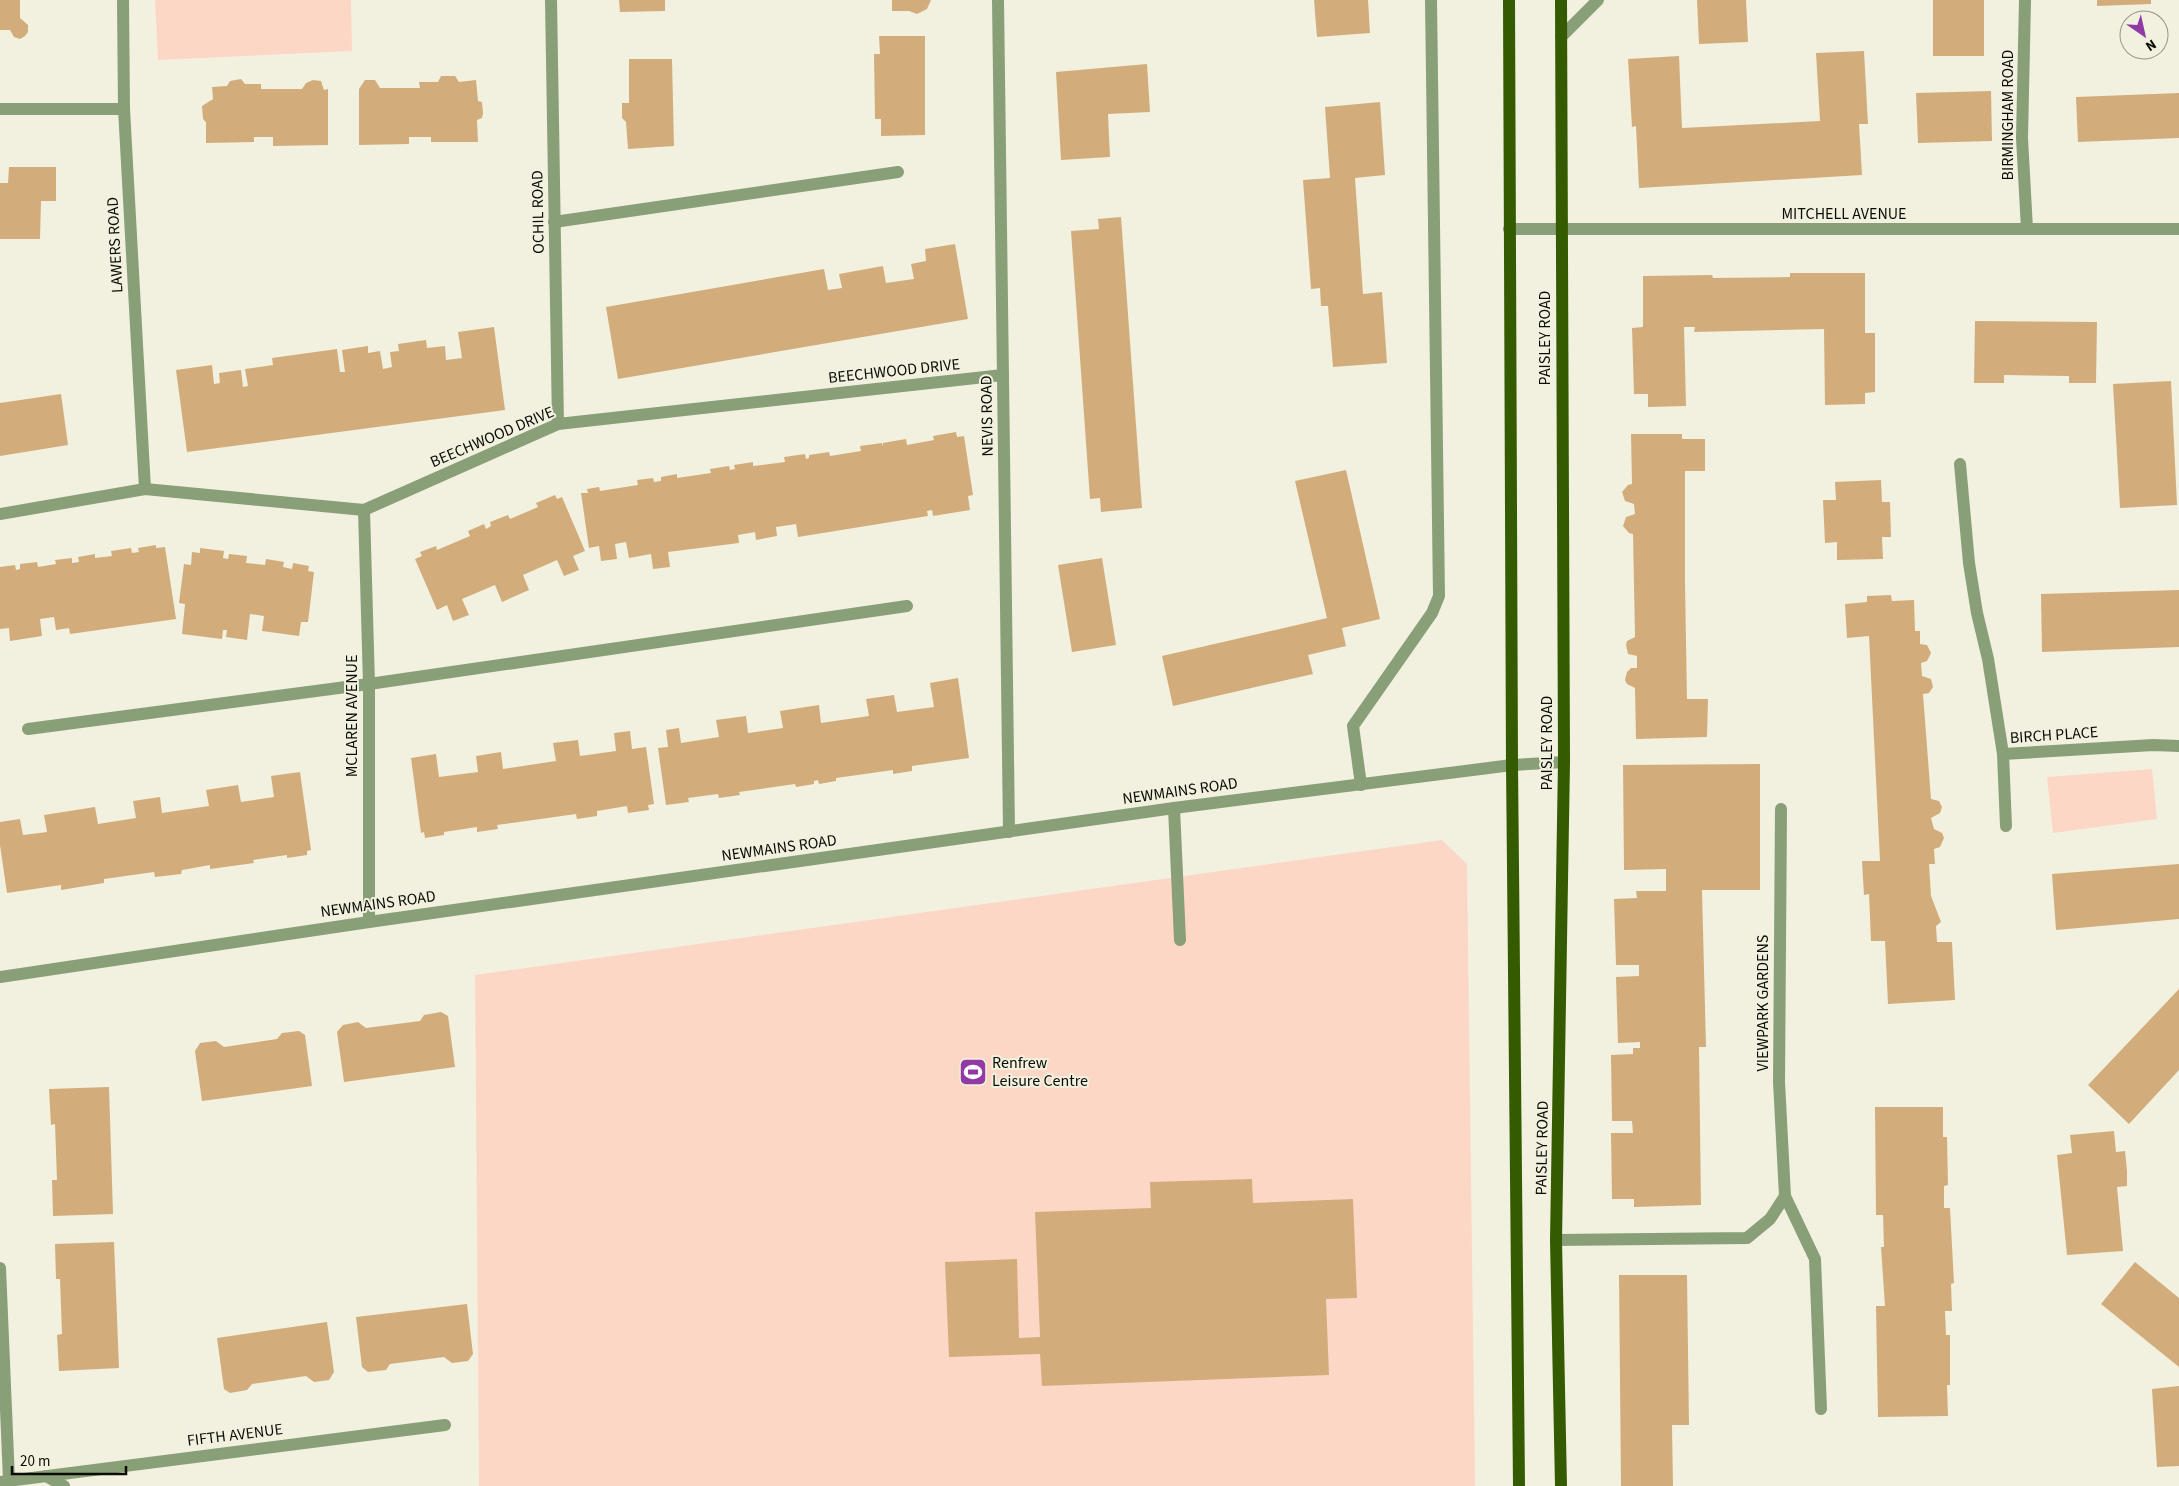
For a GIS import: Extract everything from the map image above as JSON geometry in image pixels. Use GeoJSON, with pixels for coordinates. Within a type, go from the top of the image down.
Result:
{"type":"FeatureCollection","features":[{"type":"Feature","properties":{"kind":"main road","name":"PAISLEY ROAD"},"geometry":{"type":"LineString","coordinates":[[1509,0],[1512,765],[1519,1486]]}},
{"type":"Feature","properties":{"kind":"main road","name":"PAISLEY ROAD"},"geometry":{"type":"LineString","coordinates":[[1561,0],[1564,762],[1556,1240],[1561,1486]]}},
{"type":"Feature","properties":{"kind":"street","name":"LAWERS ROAD"},"geometry":{"type":"LineString","coordinates":[[123,0],[124,109],[145,489]]}},
{"type":"Feature","properties":{"kind":"street","name":"OCHIL ROAD"},"geometry":{"type":"LineString","coordinates":[[551,0],[558,424]]}},
{"type":"Feature","properties":{"kind":"street","name":"NEVIS ROAD"},"geometry":{"type":"LineString","coordinates":[[998,0],[1009,832]]}},
{"type":"Feature","properties":{"kind":"street"},"geometry":{"type":"LineString","coordinates":[[1361,785],[1352,726],[1432,613],[1439,596],[1432,0]]}},
{"type":"Feature","properties":{"kind":"street"},"geometry":{"type":"LineString","coordinates":[[1561,37],[1598,0]]}},
{"type":"Feature","properties":{"kind":"street","name":"BIRMINGHAM ROAD"},"geometry":{"type":"LineString","coordinates":[[2025,0],[2022,138],[2028,230]]}},
{"type":"Feature","properties":{"kind":"street"},"geometry":{"type":"LineString","coordinates":[[0,109],[124,109]]}},
{"type":"Feature","properties":{"kind":"street"},"geometry":{"type":"LineString","coordinates":[[554,222],[898,172]]}},
{"type":"Feature","properties":{"kind":"street","name":"MITCHELL AVENUE"},"geometry":{"type":"LineString","coordinates":[[1509,230],[2179,229]]}},
{"type":"Feature","properties":{"kind":"street","name":"BEECHWOOD DRIVE"},"geometry":{"type":"LineString","coordinates":[[0,514],[145,489],[364,510],[558,424],[1003,375]]}},
{"type":"Feature","properties":{"kind":"street"},"geometry":{"type":"LineString","coordinates":[[1960,464],[1969,563],[1977,613],[1988,659],[2003,754]]}},
{"type":"Feature","properties":{"kind":"street","name":"MCLAREN AVENUE"},"geometry":{"type":"LineString","coordinates":[[364,510],[369,684],[369,922]]}},
{"type":"Feature","properties":{"kind":"street"},"geometry":{"type":"LineString","coordinates":[[28,729],[369,684],[907,606]]}},
{"type":"Feature","properties":{"kind":"street","name":"BIRCH PLACE"},"geometry":{"type":"LineString","coordinates":[[2006,826],[2003,754],[2153,745],[2179,746]]}},
{"type":"Feature","properties":{"kind":"street","name":"NEWMAINS ROAD"},"geometry":{"type":"LineString","coordinates":[[0,977],[369,922],[1174,808],[1512,765],[1564,762]]}},
{"type":"Feature","properties":{"kind":"street"},"geometry":{"type":"LineString","coordinates":[[1174,808],[1180,940]]}},
{"type":"Feature","properties":{"kind":"street","name":"VIEWPARK GARDENS"},"geometry":{"type":"LineString","coordinates":[[1781,809],[1779,1082],[1785,1196],[1815,1259],[1821,1409]]}},
{"type":"Feature","properties":{"kind":"street"},"geometry":{"type":"LineString","coordinates":[[1556,1240],[1747,1238],[1770,1219],[1785,1196]]}},
{"type":"Feature","properties":{"kind":"street"},"geometry":{"type":"LineString","coordinates":[[0,1268],[5,1481]]}},
{"type":"Feature","properties":{"kind":"street","name":"FIFTH AVENUE"},"geometry":{"type":"LineString","coordinates":[[5,1481],[445,1424]]}},
{"type":"Feature","properties":{"kind":"street"},"geometry":{"type":"LineString","coordinates":[[46,1476],[64,1486]]}},
{"type":"Feature","properties":{"kind":"shaded area"},"geometry":{"type":"Polygon","coordinates":[[[155,0],[351,0],[352,51],[158,60],[155,0]]]}},
{"type":"Feature","properties":{"kind":"shaded area"},"geometry":{"type":"Polygon","coordinates":[[[2152,769],[2157,819],[2053,833],[2047,777],[2152,769]]]}},
{"type":"Feature","properties":{"kind":"shaded area","name":"Renfrew Leisure Centre"},"geometry":{"type":"Polygon","coordinates":[[[1442,840],[1467,864],[1475,1486],[479,1486],[475,975],[1442,840]]]}},
{"type":"Feature","properties":{"kind":"building"},"geometry":{"type":"Polygon","coordinates":[[[0,0],[20,0],[20,18],[28,25],[28,32],[20,39],[14,37],[10,30],[0,30],[0,0]]]}},
{"type":"Feature","properties":{"kind":"building"},"geometry":{"type":"Polygon","coordinates":[[[619,0],[665,0],[665,11],[620,12],[619,0]]]}},
{"type":"Feature","properties":{"kind":"building"},"geometry":{"type":"Polygon","coordinates":[[[892,0],[931,0],[927,9],[917,14],[909,11],[892,11],[892,0]]]}},
{"type":"Feature","properties":{"kind":"building"},"geometry":{"type":"Polygon","coordinates":[[[1314,0],[1368,0],[1370,33],[1317,37],[1314,0]]]}},
{"type":"Feature","properties":{"kind":"building"},"geometry":{"type":"Polygon","coordinates":[[[1697,0],[1746,0],[1748,42],[1699,44],[1697,0]]]}},
{"type":"Feature","properties":{"kind":"building"},"geometry":{"type":"Polygon","coordinates":[[[1933,0],[1984,0],[1984,56],[1933,56],[1933,0]]]}},
{"type":"Feature","properties":{"kind":"building"},"geometry":{"type":"Polygon","coordinates":[[[2097,0],[2151,0],[2151,4],[2097,6],[2097,0]]]}},
{"type":"Feature","properties":{"kind":"building"},"geometry":{"type":"Polygon","coordinates":[[[879,36],[925,36],[925,135],[881,136],[881,119],[875,119],[874,54],[880,54],[879,36]]]}},
{"type":"Feature","properties":{"kind":"building"},"geometry":{"type":"Polygon","coordinates":[[[1864,51],[1868,124],[1859,124],[1862,175],[1639,188],[1636,126],[1632,127],[1628,59],[1679,56],[1682,128],[1820,121],[1816,53],[1864,51]]]}},
{"type":"Feature","properties":{"kind":"building"},"geometry":{"type":"Polygon","coordinates":[[[629,59],[672,59],[674,146],[628,149],[626,122],[622,118],[622,103],[629,103],[629,59]]]}},
{"type":"Feature","properties":{"kind":"building"},"geometry":{"type":"Polygon","coordinates":[[[1147,64],[1150,112],[1108,114],[1110,157],[1061,160],[1056,72],[1147,64]]]}},
{"type":"Feature","properties":{"kind":"building"},"geometry":{"type":"Polygon","coordinates":[[[441,76],[455,76],[459,82],[476,80],[478,101],[482,102],[483,113],[482,118],[477,120],[478,142],[431,142],[431,137],[409,137],[409,144],[359,145],[359,89],[365,80],[375,80],[380,88],[420,88],[419,82],[438,82],[441,76]]]}},
{"type":"Feature","properties":{"kind":"building"},"geometry":{"type":"Polygon","coordinates":[[[241,79],[245,84],[261,84],[261,89],[302,89],[306,83],[313,80],[321,81],[324,90],[328,89],[328,145],[273,146],[273,137],[254,137],[254,142],[206,143],[206,122],[203,119],[202,106],[213,99],[212,87],[227,86],[230,81],[241,79]]]}},
{"type":"Feature","properties":{"kind":"building"},"geometry":{"type":"Polygon","coordinates":[[[1991,91],[1992,141],[1918,143],[1916,93],[1991,91]]]}},
{"type":"Feature","properties":{"kind":"building"},"geometry":{"type":"Polygon","coordinates":[[[2179,93],[2179,138],[2078,142],[2076,97],[2179,93]]]}},
{"type":"Feature","properties":{"kind":"building"},"geometry":{"type":"Polygon","coordinates":[[[1380,102],[1385,175],[1355,178],[1363,294],[1382,292],[1387,363],[1333,367],[1328,306],[1321,306],[1320,288],[1311,289],[1303,180],[1330,178],[1325,107],[1380,102]]]}},
{"type":"Feature","properties":{"kind":"building"},"geometry":{"type":"Polygon","coordinates":[[[9,167],[56,167],[56,201],[41,201],[40,239],[0,239],[0,183],[8,183],[9,167]]]}},
{"type":"Feature","properties":{"kind":"building"},"geometry":{"type":"Polygon","coordinates":[[[1121,217],[1142,508],[1101,512],[1100,498],[1090,499],[1071,231],[1099,229],[1098,219],[1121,217]]]}},
{"type":"Feature","properties":{"kind":"building"},"geometry":{"type":"Polygon","coordinates":[[[955,244],[968,319],[618,379],[606,307],[824,269],[828,290],[842,288],[839,274],[883,266],[886,283],[914,279],[911,264],[926,261],[925,249],[955,244]]]}},
{"type":"Feature","properties":{"kind":"building"},"geometry":{"type":"Polygon","coordinates":[[[1790,273],[1865,273],[1865,333],[1875,333],[1875,392],[1865,393],[1865,404],[1825,405],[1824,329],[1694,332],[1695,327],[1684,327],[1686,406],[1648,407],[1648,394],[1634,394],[1632,328],[1643,327],[1643,276],[1712,275],[1713,278],[1790,277],[1790,273]]]}},
{"type":"Feature","properties":{"kind":"building"},"geometry":{"type":"Polygon","coordinates":[[[1975,321],[2097,322],[2096,383],[2069,383],[2069,376],[2004,375],[2004,383],[1974,383],[1975,321]]]}},
{"type":"Feature","properties":{"kind":"building"},"geometry":{"type":"Polygon","coordinates":[[[494,327],[505,410],[187,452],[176,370],[212,365],[214,384],[220,383],[219,373],[241,370],[243,387],[248,386],[245,369],[273,365],[272,358],[337,349],[340,372],[345,372],[342,350],[368,346],[368,353],[380,351],[383,369],[392,367],[390,352],[399,351],[398,344],[426,340],[427,348],[445,346],[446,360],[462,358],[458,332],[494,327]]]}},
{"type":"Feature","properties":{"kind":"building"},"geometry":{"type":"Polygon","coordinates":[[[2171,381],[2177,505],[2120,508],[2113,384],[2171,381]]]}},
{"type":"Feature","properties":{"kind":"building"},"geometry":{"type":"Polygon","coordinates":[[[61,394],[68,445],[0,456],[0,403],[61,394]]]}},
{"type":"Feature","properties":{"kind":"building"},"geometry":{"type":"Polygon","coordinates":[[[956,432],[957,437],[964,436],[973,495],[968,496],[970,510],[933,516],[932,510],[927,511],[928,516],[798,537],[796,524],[776,527],[777,536],[756,540],[755,532],[738,535],[739,543],[668,552],[670,567],[653,569],[651,554],[629,558],[626,542],[615,544],[617,559],[601,561],[599,546],[589,548],[581,493],[588,493],[587,489],[599,487],[600,491],[638,485],[637,480],[653,478],[654,482],[661,481],[661,477],[677,474],[677,478],[711,473],[710,469],[729,466],[730,470],[735,469],[734,465],[753,462],[753,466],[785,462],[784,457],[805,454],[806,459],[809,458],[809,455],[829,452],[830,456],[861,451],[860,446],[882,443],[883,447],[883,443],[906,439],[907,445],[934,440],[933,436],[956,432]]]}},
{"type":"Feature","properties":{"kind":"building"},"geometry":{"type":"Polygon","coordinates":[[[1631,434],[1682,434],[1682,439],[1705,439],[1705,471],[1685,471],[1685,583],[1687,699],[1708,699],[1707,737],[1636,739],[1635,688],[1627,684],[1625,680],[1627,672],[1631,668],[1637,668],[1637,656],[1628,654],[1626,645],[1627,641],[1635,637],[1633,534],[1629,533],[1623,526],[1626,517],[1635,514],[1634,504],[1625,501],[1622,492],[1628,485],[1632,484],[1631,434]]]}},
{"type":"Feature","properties":{"kind":"building"},"geometry":{"type":"Polygon","coordinates":[[[1346,470],[1380,619],[1342,628],[1346,646],[1308,655],[1313,674],[1173,706],[1162,656],[1327,618],[1295,481],[1346,470]]]}},
{"type":"Feature","properties":{"kind":"building"},"geometry":{"type":"Polygon","coordinates":[[[1881,480],[1882,502],[1890,502],[1891,537],[1882,537],[1883,559],[1837,560],[1837,542],[1825,543],[1823,500],[1836,500],[1835,482],[1881,480]]]}},
{"type":"Feature","properties":{"kind":"building"},"geometry":{"type":"Polygon","coordinates":[[[555,495],[557,499],[562,497],[585,551],[573,556],[579,570],[564,576],[557,560],[523,575],[529,590],[502,602],[495,585],[462,599],[469,615],[453,621],[447,605],[437,610],[415,559],[422,556],[420,552],[436,546],[437,550],[470,536],[468,531],[484,524],[486,529],[491,526],[490,522],[508,515],[510,519],[538,507],[536,503],[555,495]]]}},
{"type":"Feature","properties":{"kind":"building"},"geometry":{"type":"Polygon","coordinates":[[[156,545],[156,548],[165,547],[176,619],[70,634],[69,628],[56,630],[54,617],[40,619],[42,636],[10,641],[9,628],[0,629],[0,567],[15,565],[16,570],[20,569],[20,564],[37,562],[38,567],[56,564],[55,560],[72,558],[72,563],[79,562],[78,557],[95,554],[95,558],[112,556],[111,551],[131,548],[132,553],[139,552],[138,548],[156,545]]]}},
{"type":"Feature","properties":{"kind":"building"},"geometry":{"type":"Polygon","coordinates":[[[200,548],[224,551],[223,558],[228,559],[229,554],[247,556],[246,563],[265,565],[266,559],[284,562],[283,567],[292,569],[293,563],[309,566],[308,571],[314,572],[308,622],[301,622],[299,636],[262,631],[264,616],[250,614],[247,640],[226,637],[227,630],[223,630],[222,639],[182,634],[185,604],[179,603],[184,564],[191,565],[192,552],[200,553],[200,548]]]}},
{"type":"Feature","properties":{"kind":"building"},"geometry":{"type":"Polygon","coordinates":[[[1102,558],[1116,645],[1072,652],[1058,565],[1102,558]]]}},
{"type":"Feature","properties":{"kind":"building"},"geometry":{"type":"Polygon","coordinates":[[[2179,590],[2179,647],[2042,652],[2041,594],[2179,590]]]}},
{"type":"Feature","properties":{"kind":"building"},"geometry":{"type":"Polygon","coordinates":[[[1891,595],[1892,601],[1914,600],[1915,631],[1920,631],[1920,644],[1927,645],[1931,653],[1927,661],[1921,663],[1922,676],[1931,679],[1933,687],[1929,693],[1923,694],[1931,799],[1939,801],[1942,807],[1940,813],[1931,818],[1934,829],[1942,833],[1944,838],[1940,847],[1934,849],[1935,864],[1929,864],[1931,896],[1941,922],[1936,926],[1937,942],[1952,942],[1955,1000],[1888,1004],[1885,941],[1871,941],[1869,894],[1864,895],[1862,861],[1880,861],[1869,636],[1847,638],[1845,604],[1867,602],[1867,596],[1891,595]]]}},
{"type":"Feature","properties":{"kind":"building"},"geometry":{"type":"Polygon","coordinates":[[[958,678],[969,758],[912,766],[912,771],[893,774],[893,770],[836,778],[836,781],[819,784],[818,780],[814,781],[814,784],[796,787],[795,784],[739,792],[740,795],[719,798],[718,794],[688,798],[689,802],[666,805],[658,748],[668,747],[666,730],[679,728],[681,743],[719,737],[716,720],[746,716],[748,733],[783,728],[780,711],[819,705],[821,723],[869,716],[866,699],[894,695],[897,712],[934,707],[930,683],[958,678]]]}},
{"type":"Feature","properties":{"kind":"building"},"geometry":{"type":"Polygon","coordinates":[[[630,731],[632,749],[646,747],[654,804],[648,805],[649,810],[628,813],[627,806],[597,811],[597,816],[577,819],[576,814],[497,825],[498,829],[477,832],[477,827],[444,832],[444,835],[425,838],[424,832],[421,833],[411,758],[436,754],[439,777],[478,772],[476,756],[501,752],[503,769],[556,761],[553,743],[578,740],[580,756],[616,751],[614,733],[630,731]]]}},
{"type":"Feature","properties":{"kind":"building"},"geometry":{"type":"Polygon","coordinates":[[[1760,764],[1760,890],[1702,890],[1706,1047],[1699,1047],[1701,1205],[1634,1207],[1634,1199],[1612,1199],[1611,1133],[1633,1133],[1632,1121],[1612,1121],[1611,1055],[1633,1054],[1633,1048],[1640,1048],[1640,1042],[1618,1043],[1616,977],[1639,976],[1639,965],[1616,965],[1614,899],[1637,898],[1636,891],[1666,891],[1666,869],[1624,870],[1623,765],[1760,764]]]}},
{"type":"Feature","properties":{"kind":"building"},"geometry":{"type":"Polygon","coordinates":[[[300,772],[311,850],[307,851],[307,855],[287,858],[287,855],[253,860],[254,863],[210,869],[210,865],[182,870],[181,874],[155,877],[154,872],[104,879],[104,883],[61,890],[61,885],[7,893],[0,845],[0,822],[20,819],[23,835],[47,832],[44,815],[95,807],[98,824],[136,818],[133,801],[160,797],[162,813],[209,806],[206,790],[238,785],[241,802],[274,797],[271,776],[300,772]]]}},
{"type":"Feature","properties":{"kind":"building"},"geometry":{"type":"Polygon","coordinates":[[[2179,864],[2179,919],[2056,930],[2052,874],[2179,864]]]}},
{"type":"Feature","properties":{"kind":"building"},"geometry":{"type":"Polygon","coordinates":[[[2179,989],[2179,1070],[2129,1124],[2088,1085],[2179,989]]]}},
{"type":"Feature","properties":{"kind":"building"},"geometry":{"type":"Polygon","coordinates":[[[441,1012],[448,1016],[455,1067],[344,1082],[337,1032],[343,1025],[358,1022],[366,1028],[420,1021],[424,1015],[441,1012]]]}},
{"type":"Feature","properties":{"kind":"building"},"geometry":{"type":"Polygon","coordinates":[[[299,1031],[305,1035],[312,1086],[202,1101],[195,1051],[200,1043],[216,1041],[224,1047],[277,1039],[282,1033],[299,1031]]]}},
{"type":"Feature","properties":{"kind":"building"},"geometry":{"type":"Polygon","coordinates":[[[109,1087],[113,1214],[53,1216],[52,1180],[57,1180],[55,1124],[51,1125],[49,1089],[109,1087]]]}},
{"type":"Feature","properties":{"kind":"building"},"geometry":{"type":"Polygon","coordinates":[[[1875,1107],[1943,1107],[1943,1137],[1947,1137],[1948,1185],[1944,1186],[1944,1208],[1950,1208],[1954,1283],[1951,1284],[1952,1311],[1945,1311],[1946,1335],[1950,1335],[1950,1385],[1947,1385],[1948,1416],[1878,1417],[1876,1306],[1885,1306],[1881,1247],[1884,1247],[1883,1215],[1876,1215],[1875,1107]]]}},
{"type":"Feature","properties":{"kind":"building"},"geometry":{"type":"Polygon","coordinates":[[[2114,1131],[2116,1152],[2125,1151],[2127,1171],[2127,1186],[2117,1187],[2123,1251],[2067,1255],[2057,1155],[2072,1153],[2070,1135],[2114,1131]]]}},
{"type":"Feature","properties":{"kind":"building"},"geometry":{"type":"Polygon","coordinates":[[[1252,1179],[1253,1203],[1353,1199],[1357,1298],[1326,1299],[1329,1375],[1042,1386],[1040,1354],[949,1357],[945,1262],[1017,1259],[1019,1338],[1040,1337],[1035,1212],[1151,1208],[1150,1182],[1252,1179]]]}},
{"type":"Feature","properties":{"kind":"building"},"geometry":{"type":"Polygon","coordinates":[[[114,1242],[119,1368],[59,1371],[57,1335],[62,1334],[60,1279],[56,1279],[55,1244],[114,1242]]]}},
{"type":"Feature","properties":{"kind":"building"},"geometry":{"type":"Polygon","coordinates":[[[2135,1262],[2179,1298],[2179,1367],[2101,1304],[2135,1262]]]}},
{"type":"Feature","properties":{"kind":"building"},"geometry":{"type":"Polygon","coordinates":[[[1619,1275],[1687,1275],[1689,1425],[1672,1425],[1673,1486],[1621,1486],[1619,1275]]]}},
{"type":"Feature","properties":{"kind":"building"},"geometry":{"type":"Polygon","coordinates":[[[467,1304],[473,1354],[468,1361],[452,1363],[444,1357],[390,1364],[386,1370],[368,1372],[362,1367],[356,1317],[467,1304]]]}},
{"type":"Feature","properties":{"kind":"building"},"geometry":{"type":"Polygon","coordinates":[[[327,1322],[334,1372],[329,1380],[314,1382],[306,1376],[252,1384],[247,1390],[230,1393],[224,1389],[217,1338],[327,1322]]]}},
{"type":"Feature","properties":{"kind":"building"},"geometry":{"type":"Polygon","coordinates":[[[2179,1386],[2179,1466],[2157,1467],[2152,1389],[2179,1386]]]}},
{"type":"Feature","properties":{"kind":"place","name":"Renfrew Leisure Centre"},"geometry":{"type":"Point","coordinates":[973,1072]}}]}
